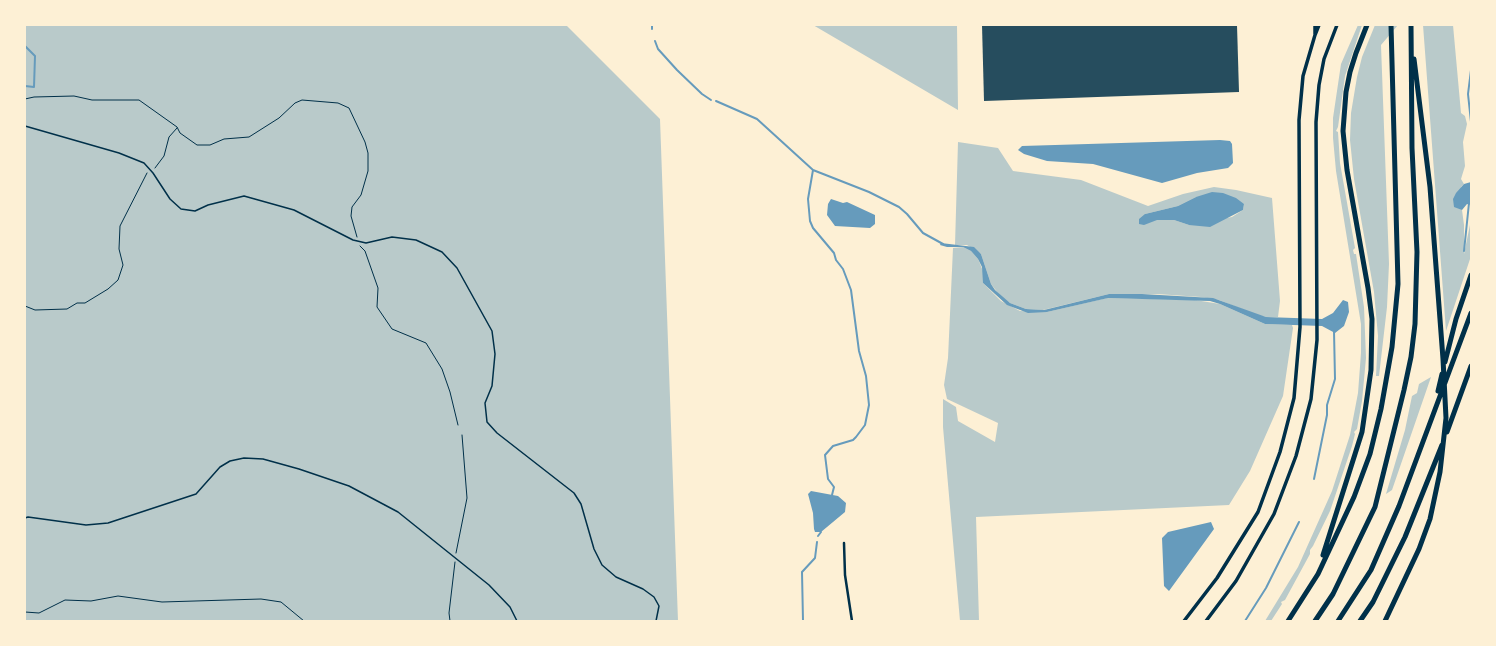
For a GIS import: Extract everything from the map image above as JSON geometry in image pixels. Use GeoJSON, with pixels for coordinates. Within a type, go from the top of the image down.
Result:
{"type":"FeatureCollection","features":[{"type":"Feature","properties":{"kind":"highway"},"geometry":{"type":"LineString","coordinates":[[1318,574],[1362,432],[1371,370],[1372,320],[1368,288],[1347,170],[1343,131],[1346,92],[1350,72],[1367,25]]}},
{"type":"Feature","properties":{"kind":"highway"},"geometry":{"type":"LineString","coordinates":[[1288,621],[1318,574],[1354,497],[1370,454],[1381,409],[1392,347],[1398,284],[1390,25]]}},
{"type":"Feature","properties":{"kind":"highway"},"geometry":{"type":"LineString","coordinates":[[1315,621],[1333,594],[1375,507],[1404,390],[1410,357],[1415,324],[1417,260],[1412,148],[1411,25]]}},
{"type":"Feature","properties":{"kind":"highway"},"geometry":{"type":"LineString","coordinates":[[1385,621],[1419,549],[1430,519],[1438,487],[1442,456],[1446,398],[1430,187],[1411,34]]}},
{"type":"Feature","properties":{"kind":"highway"},"geometry":{"type":"LineString","coordinates":[[1433,412],[1456,319],[1471,275]]}},
{"type":"Feature","properties":{"kind":"highway"},"geometry":{"type":"LineString","coordinates":[[1338,621],[1371,570],[1399,506],[1471,313]]}},
{"type":"Feature","properties":{"kind":"highway"},"geometry":{"type":"LineString","coordinates":[[1360,621],[1373,602],[1405,537],[1471,366]]}},
{"type":"Feature","properties":{"kind":"main road"},"geometry":{"type":"LineString","coordinates":[[1314,25],[1315,35]]}},
{"type":"Feature","properties":{"kind":"main road"},"geometry":{"type":"LineString","coordinates":[[1184,621],[1217,578],[1258,512],[1280,452],[1294,398],[1300,327],[1298,120],[1303,76],[1319,25]]}},
{"type":"Feature","properties":{"kind":"main road"},"geometry":{"type":"LineString","coordinates":[[1206,621],[1236,581],[1274,514],[1296,456],[1311,399],[1317,340],[1316,122],[1319,85],[1324,59],[1336,25]]}},
{"type":"Feature","properties":{"kind":"street"},"geometry":{"type":"LineString","coordinates":[[844,543],[845,575],[852,621]]}},
{"type":"Feature","properties":{"kind":"lane"},"geometry":{"type":"LineString","coordinates":[[25,126],[119,153],[144,163],[151,170],[170,199],[181,208],[195,211],[244,196],[294,210],[358,241],[366,243],[392,237],[416,240],[442,252],[457,268],[492,332],[495,354],[492,386],[485,403],[487,422],[497,433],[574,493],[581,504],[594,549],[602,565],[616,577],[643,589],[654,597],[659,606],[656,621]]}},
{"type":"Feature","properties":{"kind":"lane"},"geometry":{"type":"LineString","coordinates":[[25,518],[28,517],[86,525],[108,523],[196,494],[220,467],[230,461],[244,458],[263,459],[299,468],[349,486],[382,502],[413,522],[502,597],[517,621]]}},
{"type":"Feature","properties":{"kind":"path"},"geometry":{"type":"LineString","coordinates":[[25,99],[34,97],[74,96],[92,100],[139,100],[177,127],[180,133],[197,145],[210,145],[224,139],[249,137],[279,118],[295,103],[302,100],[338,103],[349,108],[365,142],[368,153],[368,171],[361,195],[352,206],[351,216],[358,241],[365,252],[378,288],[377,307],[392,329],[426,343],[442,369],[450,392],[458,425]]}},
{"type":"Feature","properties":{"kind":"path"},"geometry":{"type":"LineString","coordinates":[[25,306],[35,310],[67,309],[77,303],[85,303],[108,289],[118,280],[123,265],[119,249],[120,226],[146,174],[164,156],[170,137],[177,127]]}},
{"type":"Feature","properties":{"kind":"path"},"geometry":{"type":"LineString","coordinates":[[450,621],[448,613],[455,557],[467,498],[462,435]]}},
{"type":"Feature","properties":{"kind":"path"},"geometry":{"type":"LineString","coordinates":[[25,612],[39,613],[65,600],[91,601],[118,596],[162,602],[261,599],[281,602],[304,621]]}},
{"type":"Feature","properties":{"kind":"shaded area"},"geometry":{"type":"Polygon","coordinates":[[[25,25],[566,25],[660,119],[678,621],[25,621],[25,25]]]}},
{"type":"Feature","properties":{"kind":"shaded area"},"geometry":{"type":"Polygon","coordinates":[[[813,25],[957,25],[958,110],[813,25]]]}},
{"type":"Feature","properties":{"kind":"shaded area"},"geometry":{"type":"Polygon","coordinates":[[[1358,25],[1362,25],[1345,76],[1338,127],[1336,131],[1338,132],[1340,163],[1355,248],[1353,250],[1354,254],[1356,254],[1364,307],[1366,358],[1362,401],[1357,429],[1354,432],[1355,434],[1352,446],[1330,511],[1310,550],[1310,554],[1285,600],[1281,602],[1282,604],[1271,621],[1265,621],[1298,567],[1332,491],[1350,435],[1358,393],[1361,353],[1361,324],[1336,171],[1333,118],[1341,64],[1358,25]]]}},
{"type":"Feature","properties":{"kind":"shaded area"},"geometry":{"type":"Polygon","coordinates":[[[1375,25],[1398,25],[1381,45],[1389,264],[1387,307],[1379,376],[1376,376],[1378,336],[1374,292],[1354,179],[1350,140],[1351,113],[1357,77],[1362,57],[1375,25]]]}},
{"type":"Feature","properties":{"kind":"shaded area"},"geometry":{"type":"Polygon","coordinates":[[[1423,25],[1453,25],[1461,113],[1465,116],[1467,124],[1463,142],[1465,166],[1461,179],[1464,184],[1461,187],[1459,208],[1462,210],[1464,225],[1464,254],[1471,220],[1471,256],[1446,331],[1423,25]]]}},
{"type":"Feature","properties":{"kind":"shaded area"},"geometry":{"type":"Polygon","coordinates":[[[958,142],[998,148],[1013,171],[1081,180],[1148,206],[1183,194],[1214,187],[1272,198],[1280,301],[1278,317],[1257,315],[1219,300],[1201,297],[1157,294],[1109,294],[1043,310],[1026,309],[1010,303],[1001,297],[991,284],[981,254],[967,245],[955,245],[958,142]],[[1196,197],[1178,206],[1145,214],[1157,220],[1174,220],[1189,225],[1232,217],[1243,210],[1244,204],[1196,197]]]}},
{"type":"Feature","properties":{"kind":"shaded area"},"geometry":{"type":"Polygon","coordinates":[[[963,247],[971,251],[978,259],[983,271],[983,283],[1001,301],[1020,311],[1047,312],[1107,298],[1195,300],[1220,304],[1265,324],[1292,325],[1293,328],[1283,396],[1250,471],[1229,505],[976,517],[979,621],[960,621],[943,427],[943,399],[956,407],[958,421],[995,442],[998,423],[947,399],[944,385],[948,358],[953,248],[963,247]]]}},
{"type":"Feature","properties":{"kind":"shaded area"},"geometry":{"type":"Polygon","coordinates":[[[1431,377],[1392,490],[1386,494],[1405,430],[1412,396],[1417,393],[1419,384],[1431,377]]]}},
{"type":"Feature","properties":{"kind":"water"},"geometry":{"type":"Polygon","coordinates":[[[1220,140],[1230,141],[1232,144],[1233,163],[1228,168],[1197,173],[1162,183],[1093,164],[1047,161],[1024,154],[1018,150],[1022,146],[1220,140]]]}},
{"type":"Feature","properties":{"kind":"water"},"geometry":{"type":"Polygon","coordinates":[[[1471,182],[1471,205],[1467,204],[1462,210],[1454,207],[1453,199],[1456,193],[1464,184],[1471,182]]]}},
{"type":"Feature","properties":{"kind":"water"},"geometry":{"type":"Polygon","coordinates":[[[1212,192],[1223,193],[1236,198],[1244,204],[1243,210],[1210,227],[1189,225],[1174,220],[1157,220],[1144,225],[1139,224],[1139,219],[1145,214],[1178,206],[1196,197],[1212,192]]]}},
{"type":"Feature","properties":{"kind":"water"},"geometry":{"type":"Polygon","coordinates":[[[831,199],[843,203],[847,202],[875,215],[875,224],[870,228],[835,226],[827,215],[828,204],[831,199]]]}},
{"type":"Feature","properties":{"kind":"water"},"geometry":{"type":"Polygon","coordinates":[[[941,243],[974,247],[981,254],[991,284],[995,290],[1010,303],[1026,309],[1044,310],[1109,294],[1142,294],[1213,298],[1266,317],[1322,319],[1333,313],[1343,300],[1348,302],[1349,312],[1344,326],[1335,333],[1322,326],[1265,324],[1210,301],[1108,298],[1047,312],[1028,313],[1007,305],[983,283],[982,267],[978,259],[971,251],[963,247],[947,247],[940,245],[941,243]]]}},
{"type":"Feature","properties":{"kind":"water"},"geometry":{"type":"Polygon","coordinates":[[[811,491],[838,496],[846,503],[845,512],[821,532],[815,532],[814,529],[813,513],[808,494],[811,491]]]}},
{"type":"Feature","properties":{"kind":"water"},"geometry":{"type":"Polygon","coordinates":[[[1211,522],[1214,529],[1169,591],[1164,586],[1162,538],[1168,532],[1211,522]]]}},
{"type":"Feature","properties":{"kind":"building"},"geometry":{"type":"Polygon","coordinates":[[[982,25],[1237,25],[1239,92],[984,101],[982,25]]]}},
{"type":"Feature","properties":{"kind":"waterway"},"geometry":{"type":"LineString","coordinates":[[655,41],[658,49],[677,70],[702,94],[711,100]]}},
{"type":"Feature","properties":{"kind":"waterway"},"geometry":{"type":"LineString","coordinates":[[25,46],[35,56],[34,87],[25,86]]}},
{"type":"Feature","properties":{"kind":"waterway"},"geometry":{"type":"LineString","coordinates":[[1471,70],[1468,94],[1471,122]]}},
{"type":"Feature","properties":{"kind":"waterway"},"geometry":{"type":"LineString","coordinates":[[716,101],[757,119],[813,170],[869,192],[899,207],[923,233],[943,244]]}},
{"type":"Feature","properties":{"kind":"waterway"},"geometry":{"type":"LineString","coordinates":[[813,170],[808,199],[810,221],[813,228],[834,253],[836,260],[843,269],[851,290],[859,351],[866,376],[869,405],[865,425],[856,437],[853,440],[833,446],[825,455],[828,479],[834,487],[832,495]]}},
{"type":"Feature","properties":{"kind":"waterway"},"geometry":{"type":"LineString","coordinates":[[1471,176],[1471,183]]}},
{"type":"Feature","properties":{"kind":"waterway"},"geometry":{"type":"LineString","coordinates":[[1464,251],[1469,203]]}},
{"type":"Feature","properties":{"kind":"waterway"},"geometry":{"type":"LineString","coordinates":[[1314,479],[1327,415],[1327,405],[1335,379],[1334,331]]}},
{"type":"Feature","properties":{"kind":"waterway"},"geometry":{"type":"LineString","coordinates":[[1245,621],[1266,588],[1299,522]]}},
{"type":"Feature","properties":{"kind":"waterway"},"geometry":{"type":"LineString","coordinates":[[818,536],[821,532]]}},
{"type":"Feature","properties":{"kind":"waterway"},"geometry":{"type":"LineString","coordinates":[[803,621],[802,572],[815,558],[817,542]]}}]}
